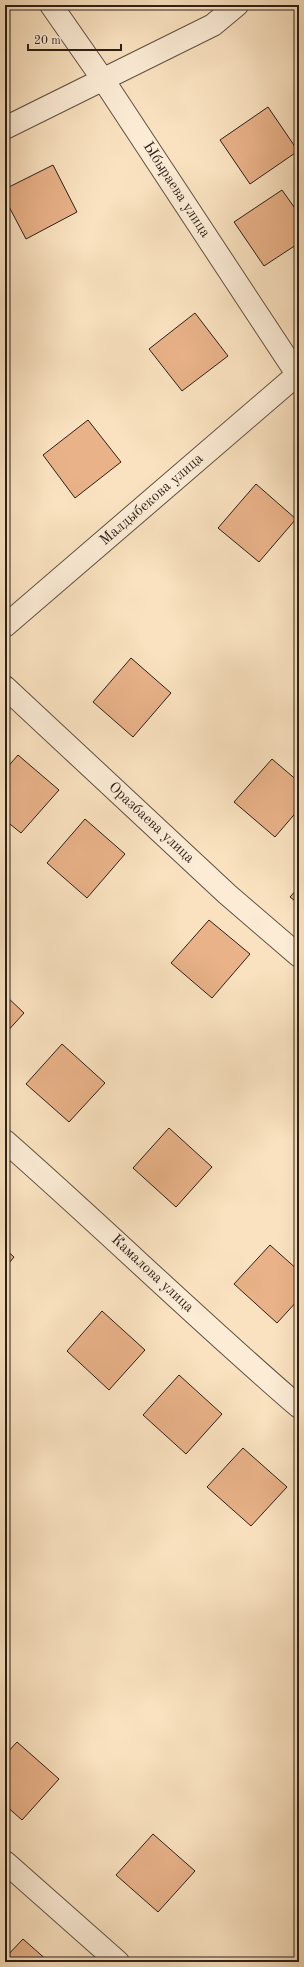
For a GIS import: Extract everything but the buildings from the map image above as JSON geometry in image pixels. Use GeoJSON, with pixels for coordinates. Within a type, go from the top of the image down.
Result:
{"type":"FeatureCollection","features":[{"type":"Feature","properties":{"kind":"street","name":"Ыбыраева улица"},"geometry":{"type":"LineString","coordinates":[[51,5],[104,80],[298,375]]}},
{"type":"Feature","properties":{"kind":"street"},"geometry":{"type":"LineString","coordinates":[[5,128],[213,25],[237,5]]}},
{"type":"Feature","properties":{"kind":"street","name":"Малдыбекова улица"},"geometry":{"type":"LineString","coordinates":[[5,626],[298,375]]}},
{"type":"Feature","properties":{"kind":"street","name":"Оразбаева улица"},"geometry":{"type":"LineString","coordinates":[[5,687],[227,894],[299,956]]}},
{"type":"Feature","properties":{"kind":"street","name":"Камалова улица"},"geometry":{"type":"LineString","coordinates":[[5,1141],[98,1224],[243,1359],[299,1407]]}},
{"type":"Feature","properties":{"kind":"street"},"geometry":{"type":"LineString","coordinates":[[5,1862],[118,1962]]}}]}
